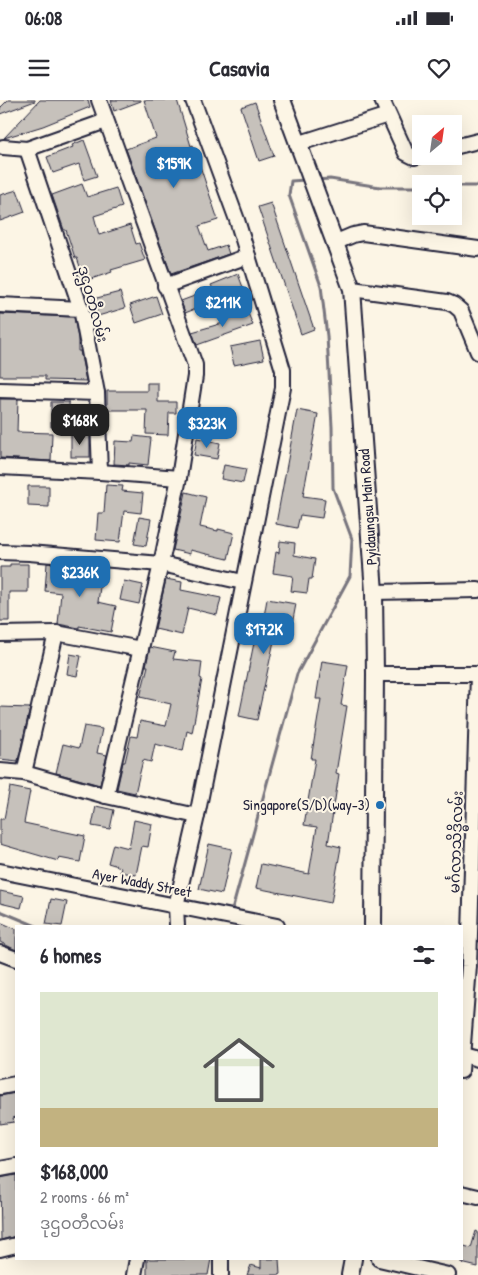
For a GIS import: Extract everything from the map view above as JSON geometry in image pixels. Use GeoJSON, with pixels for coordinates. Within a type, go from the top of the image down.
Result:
{"type":"FeatureCollection","features":[{"type":"Feature","properties":{"kind":"main road","name":"Pyidaungsu Main Road"},"geometry":{"type":"LineString","coordinates":[[282,100],[352,288],[374,592],[376,674],[373,925]]}},
{"type":"Feature","properties":{"kind":"main road"},"geometry":{"type":"LineString","coordinates":[[350,1275],[354,1260]]}},
{"type":"Feature","properties":{"kind":"street"},"geometry":{"type":"LineString","coordinates":[[99,100],[195,366],[179,478],[161,564],[106,796]]}},
{"type":"Feature","properties":{"kind":"street"},"geometry":{"type":"LineString","coordinates":[[177,925],[176,906],[197,816],[283,388],[282,370],[248,256],[193,100]]}},
{"type":"Feature","properties":{"kind":"street"},"geometry":{"type":"LineString","coordinates":[[382,100],[406,153],[412,156]]}},
{"type":"Feature","properties":{"kind":"street"},"geometry":{"type":"LineString","coordinates":[[297,144],[388,115]]}},
{"type":"Feature","properties":{"kind":"street"},"geometry":{"type":"LineString","coordinates":[[1,146],[27,150],[106,121]]}},
{"type":"Feature","properties":{"kind":"street"},"geometry":{"type":"LineString","coordinates":[[462,145],[478,141]]}},
{"type":"Feature","properties":{"kind":"street","name":"ဒုဌဝတီလမ်း"},"geometry":{"type":"LineString","coordinates":[[27,150],[81,309],[97,393],[100,472]]}},
{"type":"Feature","properties":{"kind":"street"},"geometry":{"type":"LineString","coordinates":[[334,243],[352,234],[363,233],[478,249]]}},
{"type":"Feature","properties":{"kind":"street"},"geometry":{"type":"LineString","coordinates":[[165,286],[248,256]]}},
{"type":"Feature","properties":{"kind":"street"},"geometry":{"type":"LineString","coordinates":[[352,288],[447,302],[454,305],[461,311],[478,352]]}},
{"type":"Feature","properties":{"kind":"street"},"geometry":{"type":"LineString","coordinates":[[0,305],[81,309]]}},
{"type":"Feature","properties":{"kind":"street"},"geometry":{"type":"LineString","coordinates":[[0,390],[97,393]]}},
{"type":"Feature","properties":{"kind":"street"},"geometry":{"type":"LineString","coordinates":[[0,467],[179,478]]}},
{"type":"Feature","properties":{"kind":"street"},"geometry":{"type":"LineString","coordinates":[[0,552],[29,552],[161,564],[243,582]]}},
{"type":"Feature","properties":{"kind":"street"},"geometry":{"type":"LineString","coordinates":[[374,592],[478,590]]}},
{"type":"Feature","properties":{"kind":"street"},"geometry":{"type":"LineString","coordinates":[[0,634],[56,633],[141,649]]}},
{"type":"Feature","properties":{"kind":"street"},"geometry":{"type":"LineString","coordinates":[[24,773],[56,633]]}},
{"type":"Feature","properties":{"kind":"street"},"geometry":{"type":"LineString","coordinates":[[376,674],[478,674]]}},
{"type":"Feature","properties":{"kind":"street","name":"မင်္ဂလာသိဒ္ဓိလမ်း"},"geometry":{"type":"LineString","coordinates":[[463,1055],[474,873],[478,674]]}},
{"type":"Feature","properties":{"kind":"street"},"geometry":{"type":"LineString","coordinates":[[0,771],[24,773],[106,796],[197,816]]}},
{"type":"Feature","properties":{"kind":"street","name":"Ayer Waddy Street"},"geometry":{"type":"LineString","coordinates":[[0,871],[272,925]]}},
{"type":"Feature","properties":{"kind":"street"},"geometry":{"type":"LineString","coordinates":[[0,953],[15,959]]}},
{"type":"Feature","properties":{"kind":"street"},"geometry":{"type":"LineString","coordinates":[[463,1055],[478,1059]]}},
{"type":"Feature","properties":{"kind":"street"},"geometry":{"type":"LineString","coordinates":[[0,1087],[15,1084]]}},
{"type":"Feature","properties":{"kind":"street"},"geometry":{"type":"LineString","coordinates":[[0,1170],[15,1166]]}},
{"type":"Feature","properties":{"kind":"street"},"geometry":{"type":"LineString","coordinates":[[463,1194],[478,1197]]}},
{"type":"Feature","properties":{"kind":"street"},"geometry":{"type":"LineString","coordinates":[[0,1249],[15,1245]]}},
{"type":"Feature","properties":{"kind":"street"},"geometry":{"type":"LineString","coordinates":[[134,1275],[137,1260]]}},
{"type":"Feature","properties":{"kind":"street"},"geometry":{"type":"LineString","coordinates":[[221,1260],[221,1275]]}},
{"type":"Feature","properties":{"kind":"street"},"geometry":{"type":"LineString","coordinates":[[383,1260],[448,1275]]}},
{"type":"Feature","properties":{"kind":"building"},"geometry":{"type":"Polygon","coordinates":[[[8,100],[35,101],[0,114],[0,108],[8,100]]]}},
{"type":"Feature","properties":{"kind":"building"},"geometry":{"type":"Polygon","coordinates":[[[40,100],[88,100],[90,107],[43,126],[4,138],[40,100]]]}},
{"type":"Feature","properties":{"kind":"building"},"geometry":{"type":"Polygon","coordinates":[[[111,100],[141,100],[141,101],[114,111],[111,100]]]}},
{"type":"Feature","properties":{"kind":"building"},"geometry":{"type":"Polygon","coordinates":[[[144,100],[177,100],[191,146],[193,145],[218,220],[199,226],[208,251],[226,245],[229,254],[171,274],[126,149],[156,138],[144,100]]]}},
{"type":"Feature","properties":{"kind":"building"},"geometry":{"type":"Polygon","coordinates":[[[255,102],[274,156],[259,161],[241,107],[255,102]]]}},
{"type":"Feature","properties":{"kind":"building"},"geometry":{"type":"Polygon","coordinates":[[[84,140],[97,176],[84,180],[79,164],[53,173],[47,157],[73,147],[72,145],[84,140]]]}},
{"type":"Feature","properties":{"kind":"building"},"geometry":{"type":"Polygon","coordinates":[[[82,184],[87,197],[116,188],[122,207],[94,216],[99,235],[130,225],[136,244],[139,243],[145,260],[111,270],[112,272],[85,281],[52,195],[82,184]]]}},
{"type":"Feature","properties":{"kind":"building"},"geometry":{"type":"Polygon","coordinates":[[[17,190],[25,212],[0,221],[0,195],[17,190]]]}},
{"type":"Feature","properties":{"kind":"building"},"geometry":{"type":"Polygon","coordinates":[[[271,203],[314,329],[301,334],[258,207],[271,203]]]}},
{"type":"Feature","properties":{"kind":"building"},"geometry":{"type":"Polygon","coordinates":[[[238,274],[244,290],[185,313],[181,301],[213,289],[211,285],[238,274]]]}},
{"type":"Feature","properties":{"kind":"building"},"geometry":{"type":"Polygon","coordinates":[[[120,292],[125,308],[98,316],[93,299],[120,292]]]}},
{"type":"Feature","properties":{"kind":"building"},"geometry":{"type":"Polygon","coordinates":[[[156,296],[162,314],[136,323],[130,305],[156,296]]]}},
{"type":"Feature","properties":{"kind":"building"},"geometry":{"type":"Polygon","coordinates":[[[247,311],[253,325],[197,345],[192,332],[223,323],[222,320],[247,311]]]}},
{"type":"Feature","properties":{"kind":"building"},"geometry":{"type":"Polygon","coordinates":[[[0,314],[74,317],[78,338],[78,351],[80,351],[86,381],[45,380],[45,376],[0,376],[0,314]]]}},
{"type":"Feature","properties":{"kind":"building"},"geometry":{"type":"Polygon","coordinates":[[[260,341],[264,359],[234,365],[230,347],[260,341]]]}},
{"type":"Feature","properties":{"kind":"building"},"geometry":{"type":"Polygon","coordinates":[[[147,383],[158,383],[158,402],[176,402],[176,413],[169,413],[168,435],[146,434],[147,410],[107,410],[107,391],[147,391],[147,383]]]}},
{"type":"Feature","properties":{"kind":"building"},"geometry":{"type":"Polygon","coordinates":[[[0,399],[18,399],[17,432],[52,433],[51,461],[0,458],[0,399]]]}},
{"type":"Feature","properties":{"kind":"building"},"geometry":{"type":"Polygon","coordinates":[[[51,402],[69,402],[70,427],[51,427],[51,402]]]}},
{"type":"Feature","properties":{"kind":"building"},"geometry":{"type":"Polygon","coordinates":[[[297,410],[318,414],[303,496],[325,499],[322,518],[300,515],[297,528],[276,524],[297,410]]]}},
{"type":"Feature","properties":{"kind":"building"},"geometry":{"type":"Polygon","coordinates":[[[71,434],[90,434],[90,457],[71,457],[71,434]]]}},
{"type":"Feature","properties":{"kind":"building"},"geometry":{"type":"Polygon","coordinates":[[[134,436],[151,438],[148,465],[114,464],[115,441],[133,442],[134,436]]]}},
{"type":"Feature","properties":{"kind":"building"},"geometry":{"type":"Polygon","coordinates":[[[197,438],[220,443],[217,459],[194,455],[197,438]]]}},
{"type":"Feature","properties":{"kind":"building"},"geometry":{"type":"Polygon","coordinates":[[[224,465],[246,469],[243,483],[221,479],[224,465]]]}},
{"type":"Feature","properties":{"kind":"building"},"geometry":{"type":"Polygon","coordinates":[[[106,485],[123,486],[122,491],[143,493],[141,513],[124,511],[120,542],[96,540],[98,513],[104,513],[106,485]]]}},
{"type":"Feature","properties":{"kind":"building"},"geometry":{"type":"Polygon","coordinates":[[[28,486],[49,486],[49,507],[28,506],[28,486]]]}},
{"type":"Feature","properties":{"kind":"building"},"geometry":{"type":"Polygon","coordinates":[[[186,492],[206,497],[200,527],[234,533],[228,559],[190,550],[190,554],[173,550],[186,492]]]}},
{"type":"Feature","properties":{"kind":"building"},"geometry":{"type":"Polygon","coordinates":[[[139,517],[151,519],[146,546],[134,544],[139,517]]]}},
{"type":"Feature","properties":{"kind":"building"},"geometry":{"type":"Polygon","coordinates":[[[280,541],[295,543],[294,555],[315,559],[312,579],[309,579],[307,593],[291,591],[293,576],[273,573],[276,552],[279,553],[280,541]]]}},
{"type":"Feature","properties":{"kind":"building"},"geometry":{"type":"Polygon","coordinates":[[[47,563],[65,565],[65,568],[102,572],[98,602],[116,606],[111,632],[58,624],[61,593],[45,591],[47,563]]]}},
{"type":"Feature","properties":{"kind":"building"},"geometry":{"type":"Polygon","coordinates":[[[10,564],[28,564],[28,592],[9,592],[9,621],[0,621],[0,567],[10,567],[10,564]]]}},
{"type":"Feature","properties":{"kind":"building"},"geometry":{"type":"Polygon","coordinates":[[[166,579],[182,582],[181,590],[221,598],[217,615],[188,608],[182,635],[155,629],[166,579]]]}},
{"type":"Feature","properties":{"kind":"building"},"geometry":{"type":"Polygon","coordinates":[[[124,581],[143,585],[139,604],[120,600],[124,581]]]}},
{"type":"Feature","properties":{"kind":"building"},"geometry":{"type":"Polygon","coordinates":[[[267,599],[296,604],[291,630],[277,627],[257,720],[239,716],[256,633],[261,634],[267,599]]]}},
{"type":"Feature","properties":{"kind":"building"},"geometry":{"type":"Polygon","coordinates":[[[150,647],[175,652],[173,659],[202,662],[200,678],[202,679],[192,733],[187,731],[183,751],[155,744],[151,762],[143,760],[135,793],[117,789],[131,736],[137,737],[140,721],[166,726],[171,704],[140,697],[148,666],[146,666],[150,647]]]}},
{"type":"Feature","properties":{"kind":"building"},"geometry":{"type":"Polygon","coordinates":[[[70,654],[81,656],[77,676],[67,674],[70,654]]]}},
{"type":"Feature","properties":{"kind":"building"},"geometry":{"type":"Polygon","coordinates":[[[322,661],[348,665],[341,705],[347,706],[336,773],[339,774],[328,844],[341,847],[331,903],[256,888],[261,864],[309,874],[317,827],[304,825],[315,759],[311,759],[321,699],[316,699],[322,661]]]}},
{"type":"Feature","properties":{"kind":"building"},"geometry":{"type":"Polygon","coordinates":[[[0,707],[30,708],[18,761],[0,759],[0,707]]]}},
{"type":"Feature","properties":{"kind":"building"},"geometry":{"type":"Polygon","coordinates":[[[84,726],[102,729],[97,753],[107,755],[100,785],[56,773],[63,744],[79,748],[84,726]]]}},
{"type":"Feature","properties":{"kind":"building"},"geometry":{"type":"Polygon","coordinates":[[[10,787],[30,791],[24,823],[85,836],[80,862],[59,858],[58,861],[0,844],[0,819],[4,819],[10,787]]]}},
{"type":"Feature","properties":{"kind":"building"},"geometry":{"type":"Polygon","coordinates":[[[96,806],[114,810],[110,829],[92,826],[96,806]]]}},
{"type":"Feature","properties":{"kind":"building"},"geometry":{"type":"Polygon","coordinates":[[[134,820],[152,824],[148,847],[142,846],[136,875],[120,872],[121,867],[108,863],[113,844],[129,848],[134,820]]]}},
{"type":"Feature","properties":{"kind":"building"},"geometry":{"type":"Polygon","coordinates":[[[209,844],[232,849],[222,894],[199,889],[209,844]]]}},
{"type":"Feature","properties":{"kind":"building"},"geometry":{"type":"Polygon","coordinates":[[[0,891],[24,896],[21,908],[0,903],[0,891]]]}},
{"type":"Feature","properties":{"kind":"building"},"geometry":{"type":"Polygon","coordinates":[[[51,899],[67,902],[62,925],[46,924],[51,899]]]}},
{"type":"Feature","properties":{"kind":"building"},"geometry":{"type":"Polygon","coordinates":[[[0,922],[15,929],[15,950],[0,942],[0,922]]]}},
{"type":"Feature","properties":{"kind":"building"},"geometry":{"type":"Polygon","coordinates":[[[15,1093],[14,1122],[0,1124],[0,1096],[15,1093]]]}},
{"type":"Feature","properties":{"kind":"building"},"geometry":{"type":"Polygon","coordinates":[[[15,1175],[15,1236],[1,1240],[0,1178],[15,1175]]]}},
{"type":"Feature","properties":{"kind":"building"},"geometry":{"type":"Polygon","coordinates":[[[476,1231],[478,1232],[478,1267],[461,1263],[461,1260],[463,1260],[463,1246],[471,1248],[476,1231]]]}},
{"type":"Feature","properties":{"kind":"building"},"geometry":{"type":"Polygon","coordinates":[[[147,1260],[211,1260],[208,1275],[147,1275],[147,1260]]]}},
{"type":"Feature","properties":{"kind":"building"},"geometry":{"type":"Polygon","coordinates":[[[261,1260],[279,1260],[280,1275],[247,1275],[251,1265],[261,1268],[261,1260]]]}},
{"type":"Feature","properties":{"kind":"waterway"},"geometry":{"type":"LineString","coordinates":[[316,180],[330,179],[380,187],[412,187]]}},
{"type":"Feature","properties":{"kind":"waterway"},"geometry":{"type":"LineString","coordinates":[[231,914],[297,674],[350,576],[352,539],[333,488],[327,336],[321,286],[289,195],[291,181],[305,180]]}},
{"type":"Feature","properties":{"kind":"waterway"},"geometry":{"type":"LineString","coordinates":[[462,186],[478,186]]}},
{"type":"Feature","properties":{"kind":"waterway"},"geometry":{"type":"LineString","coordinates":[[0,911],[34,925]]}},
{"type":"Feature","properties":{"kind":"place","name":"Singapore(S/D)(way-3)"},"geometry":{"type":"Point","coordinates":[380,805]}}]}
